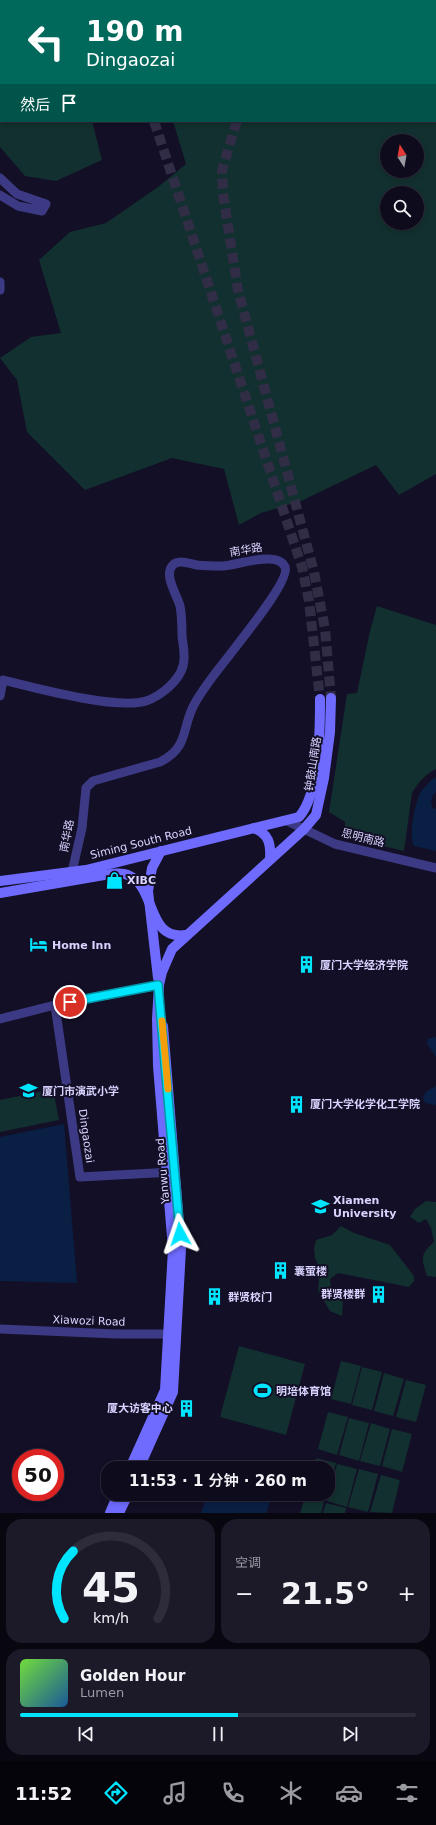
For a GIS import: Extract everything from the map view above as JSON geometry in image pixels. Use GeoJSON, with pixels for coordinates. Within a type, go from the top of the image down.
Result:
{"type":"FeatureCollection","features":[{"type":"Feature","properties":{"kind":"main road","name":"钟鼓山南路"},"geometry":{"type":"LineString","coordinates":[[158,985],[172,949],[304,829],[316,815],[329,747],[331,698]]}},
{"type":"Feature","properties":{"kind":"main road","name":"钟鼓山南路"},"geometry":{"type":"LineString","coordinates":[[287,821],[299,817],[306,809],[311,796],[318,748],[320,699]]}},
{"type":"Feature","properties":{"kind":"main road","name":"Siming South Road"},"geometry":{"type":"LineString","coordinates":[[0,881],[86,870],[287,821]]}},
{"type":"Feature","properties":{"kind":"main road"},"geometry":{"type":"LineString","coordinates":[[254,828],[262,832],[269,839],[271,849],[270,859]]}},
{"type":"Feature","properties":{"kind":"main road","name":"Yanwu Road"},"geometry":{"type":"LineString","coordinates":[[133,1461],[165,1390],[181,1249],[171,1172],[158,985],[148,891],[150,875],[161,851]]}},
{"type":"Feature","properties":{"kind":"main road","name":"Siming South Road"},"geometry":{"type":"LineString","coordinates":[[0,893],[119,873],[128,875],[136,880],[144,890],[149,905]]}},
{"type":"Feature","properties":{"kind":"main road"},"geometry":{"type":"LineString","coordinates":[[149,905],[162,928],[170,934],[178,936],[186,935]]}},
{"type":"Feature","properties":{"kind":"main road","name":"Yanwu Road"},"geometry":{"type":"LineString","coordinates":[[142,1461],[173,1392],[172,1334]]}},
{"type":"Feature","properties":{"kind":"main road"},"geometry":{"type":"LineString","coordinates":[[110,1513],[115,1501]]}},
{"type":"Feature","properties":{"kind":"main road"},"geometry":{"type":"LineString","coordinates":[[119,1513],[125,1501]]}},
{"type":"Feature","properties":{"kind":"street"},"geometry":{"type":"LineString","coordinates":[[0,178],[17,194],[46,204],[42,212],[18,206],[0,195]]}},
{"type":"Feature","properties":{"kind":"street"},"geometry":{"type":"LineString","coordinates":[[0,282],[0,290]]}},
{"type":"Feature","properties":{"kind":"street","name":"南华路"},"geometry":{"type":"LineString","coordinates":[[0,696],[2,679],[106,701],[146,701],[167,689],[177,679],[183,666],[184,655],[180,610],[177,595],[170,581],[170,572],[172,566],[176,562],[214,566],[231,565],[269,558],[278,559],[285,566],[286,573],[284,579],[214,674],[194,704],[181,745],[170,758],[93,782],[86,788],[82,828],[72,872]]}},
{"type":"Feature","properties":{"kind":"street","name":"思明南路"},"geometry":{"type":"LineString","coordinates":[[287,821],[336,844],[436,868]]}},
{"type":"Feature","properties":{"kind":"street"},"geometry":{"type":"LineString","coordinates":[[0,1019],[55,1005],[158,985]]}},
{"type":"Feature","properties":{"kind":"street","name":"Dingaozai"},"geometry":{"type":"LineString","coordinates":[[55,1005],[80,1177],[171,1172]]}},
{"type":"Feature","properties":{"kind":"street","name":"Xiawozi Road"},"geometry":{"type":"LineString","coordinates":[[0,1329],[116,1334],[172,1334]]}},
{"type":"Feature","properties":{"kind":"green space"},"geometry":{"type":"Polygon","coordinates":[[[0,122],[92,122],[102,160],[56,181],[25,176],[0,147],[0,122]]]}},
{"type":"Feature","properties":{"kind":"green space"},"geometry":{"type":"Polygon","coordinates":[[[173,122],[436,122],[436,474],[399,495],[376,465],[301,501],[261,513],[239,525],[224,469],[172,458],[85,490],[27,432],[17,380],[0,358],[31,337],[61,333],[39,260],[70,232],[106,223],[158,187],[186,164],[173,122]]]}},
{"type":"Feature","properties":{"kind":"green space"},"geometry":{"type":"Polygon","coordinates":[[[377,606],[436,625],[436,769],[428,773],[422,779],[412,793],[404,851],[345,837],[345,822],[329,812],[347,694],[357,693],[370,631],[377,606]]]}},
{"type":"Feature","properties":{"kind":"green space"},"geometry":{"type":"Polygon","coordinates":[[[53,1089],[59,1120],[0,1132],[0,1100],[53,1089]]]}},
{"type":"Feature","properties":{"kind":"green space"},"geometry":{"type":"Polygon","coordinates":[[[426,1201],[436,1202],[436,1277],[427,1276],[423,1261],[426,1250],[434,1242],[431,1228],[426,1219],[419,1223],[410,1217],[415,1209],[426,1201]]]}},
{"type":"Feature","properties":{"kind":"green space"},"geometry":{"type":"Polygon","coordinates":[[[341,1226],[354,1233],[390,1245],[414,1276],[414,1281],[409,1287],[338,1273],[330,1279],[331,1291],[343,1300],[342,1316],[330,1311],[318,1291],[320,1269],[315,1258],[314,1249],[316,1240],[332,1235],[341,1226]]]}},
{"type":"Feature","properties":{"kind":"green space","name":"明培体育馆"},"geometry":{"type":"Polygon","coordinates":[[[239,1346],[305,1364],[286,1435],[220,1417],[239,1346]]]}},
{"type":"Feature","properties":{"kind":"green space"},"geometry":{"type":"Polygon","coordinates":[[[341,1361],[361,1366],[351,1404],[331,1399],[341,1361]]]}},
{"type":"Feature","properties":{"kind":"green space"},"geometry":{"type":"Polygon","coordinates":[[[362,1367],[382,1372],[372,1410],[352,1405],[362,1367]]]}},
{"type":"Feature","properties":{"kind":"green space"},"geometry":{"type":"Polygon","coordinates":[[[384,1373],[404,1379],[393,1416],[374,1411],[384,1373]]]}},
{"type":"Feature","properties":{"kind":"green space"},"geometry":{"type":"Polygon","coordinates":[[[406,1380],[426,1385],[416,1422],[396,1417],[406,1380]]]}},
{"type":"Feature","properties":{"kind":"green space"},"geometry":{"type":"Polygon","coordinates":[[[328,1412],[348,1417],[337,1455],[318,1449],[328,1412]]]}},
{"type":"Feature","properties":{"kind":"green space"},"geometry":{"type":"Polygon","coordinates":[[[349,1418],[369,1423],[359,1461],[339,1455],[349,1418]]]}},
{"type":"Feature","properties":{"kind":"green space"},"geometry":{"type":"Polygon","coordinates":[[[371,1423],[390,1429],[380,1466],[360,1461],[371,1423]]]}},
{"type":"Feature","properties":{"kind":"green space"},"geometry":{"type":"Polygon","coordinates":[[[392,1429],[412,1434],[402,1472],[382,1466],[392,1429]]]}},
{"type":"Feature","properties":{"kind":"green space"},"geometry":{"type":"Polygon","coordinates":[[[316,1458],[328,1461],[315,1461],[316,1458]]]}},
{"type":"Feature","properties":{"kind":"green space"},"geometry":{"type":"Polygon","coordinates":[[[337,1464],[357,1469],[347,1507],[327,1501],[335,1501],[335,1471],[337,1464]]]}},
{"type":"Feature","properties":{"kind":"green space"},"geometry":{"type":"Polygon","coordinates":[[[359,1469],[378,1474],[368,1512],[348,1507],[359,1469]]]}},
{"type":"Feature","properties":{"kind":"green space"},"geometry":{"type":"Polygon","coordinates":[[[381,1475],[400,1480],[392,1513],[370,1512],[381,1475]]]}},
{"type":"Feature","properties":{"kind":"green space"},"geometry":{"type":"Polygon","coordinates":[[[304,1501],[324,1502],[321,1513],[300,1513],[304,1501]]]}},
{"type":"Feature","properties":{"kind":"green space"},"geometry":{"type":"Polygon","coordinates":[[[326,1503],[346,1508],[345,1513],[323,1513],[326,1503]]]}},
{"type":"Feature","properties":{"kind":"water"},"geometry":{"type":"Polygon","coordinates":[[[436,777],[436,792],[433,795],[431,802],[433,808],[436,809],[436,851],[414,846],[412,841],[412,827],[419,795],[430,781],[436,777]]]}},
{"type":"Feature","properties":{"kind":"water"},"geometry":{"type":"Polygon","coordinates":[[[436,1037],[436,1057],[427,1043],[428,1039],[436,1037]]]}},
{"type":"Feature","properties":{"kind":"water"},"geometry":{"type":"Polygon","coordinates":[[[436,1086],[436,1105],[425,1103],[423,1097],[426,1092],[436,1086]]]}},
{"type":"Feature","properties":{"kind":"water"},"geometry":{"type":"Polygon","coordinates":[[[64,1124],[77,1283],[0,1281],[0,1137],[64,1124]]]}},
{"type":"Feature","properties":{"kind":"water"},"geometry":{"type":"Polygon","coordinates":[[[205,1501],[270,1501],[266,1513],[201,1513],[205,1501]]]}},
{"type":"Feature","properties":{"kind":"tunnel"},"geometry":{"type":"LineString","coordinates":[[154,122],[302,567],[309,601],[320,699]]}},
{"type":"Feature","properties":{"kind":"tunnel"},"geometry":{"type":"LineString","coordinates":[[237,122],[222,170],[223,194],[238,290],[314,572],[325,629],[331,698]]}},
{"type":"Feature","properties":{"kind":"slow traffic"},"geometry":{"type":"LineString","coordinates":[[162,1021],[168,1089]]}},
{"type":"Feature","properties":{"kind":"place","name":"XIBC"},"geometry":{"type":"Point","coordinates":[114,880]}},
{"type":"Feature","properties":{"kind":"place","name":"Home Inn"},"geometry":{"type":"Point","coordinates":[39,945]}},
{"type":"Feature","properties":{"kind":"place","name":"厦门大学经济学院"},"geometry":{"type":"Point","coordinates":[307,965]}},
{"type":"Feature","properties":{"kind":"place","name":"厦门市演武小学"},"geometry":{"type":"Point","coordinates":[29,1091]}},
{"type":"Feature","properties":{"kind":"place","name":"厦门大学化学化工学院"},"geometry":{"type":"Point","coordinates":[297,1104]}},
{"type":"Feature","properties":{"kind":"place","name":"Xiamen University"},"geometry":{"type":"Point","coordinates":[320,1206]}},
{"type":"Feature","properties":{"kind":"place","name":"囊萤楼"},"geometry":{"type":"Point","coordinates":[281,1271]}},
{"type":"Feature","properties":{"kind":"place","name":"群贤楼群"},"geometry":{"type":"Point","coordinates":[378,1294]}},
{"type":"Feature","properties":{"kind":"place","name":"群贤校门"},"geometry":{"type":"Point","coordinates":[215,1297]}},
{"type":"Feature","properties":{"kind":"place","name":"明培体育馆"},"geometry":{"type":"Point","coordinates":[263,1391]}},
{"type":"Feature","properties":{"kind":"place","name":"厦大访客中心"},"geometry":{"type":"Point","coordinates":[186,1408]}},
{"type":"Feature","properties":{"kind":"route"},"geometry":{"type":"LineString","coordinates":[[70,1002],[158,985],[164,1038],[180,1234]]}}]}
